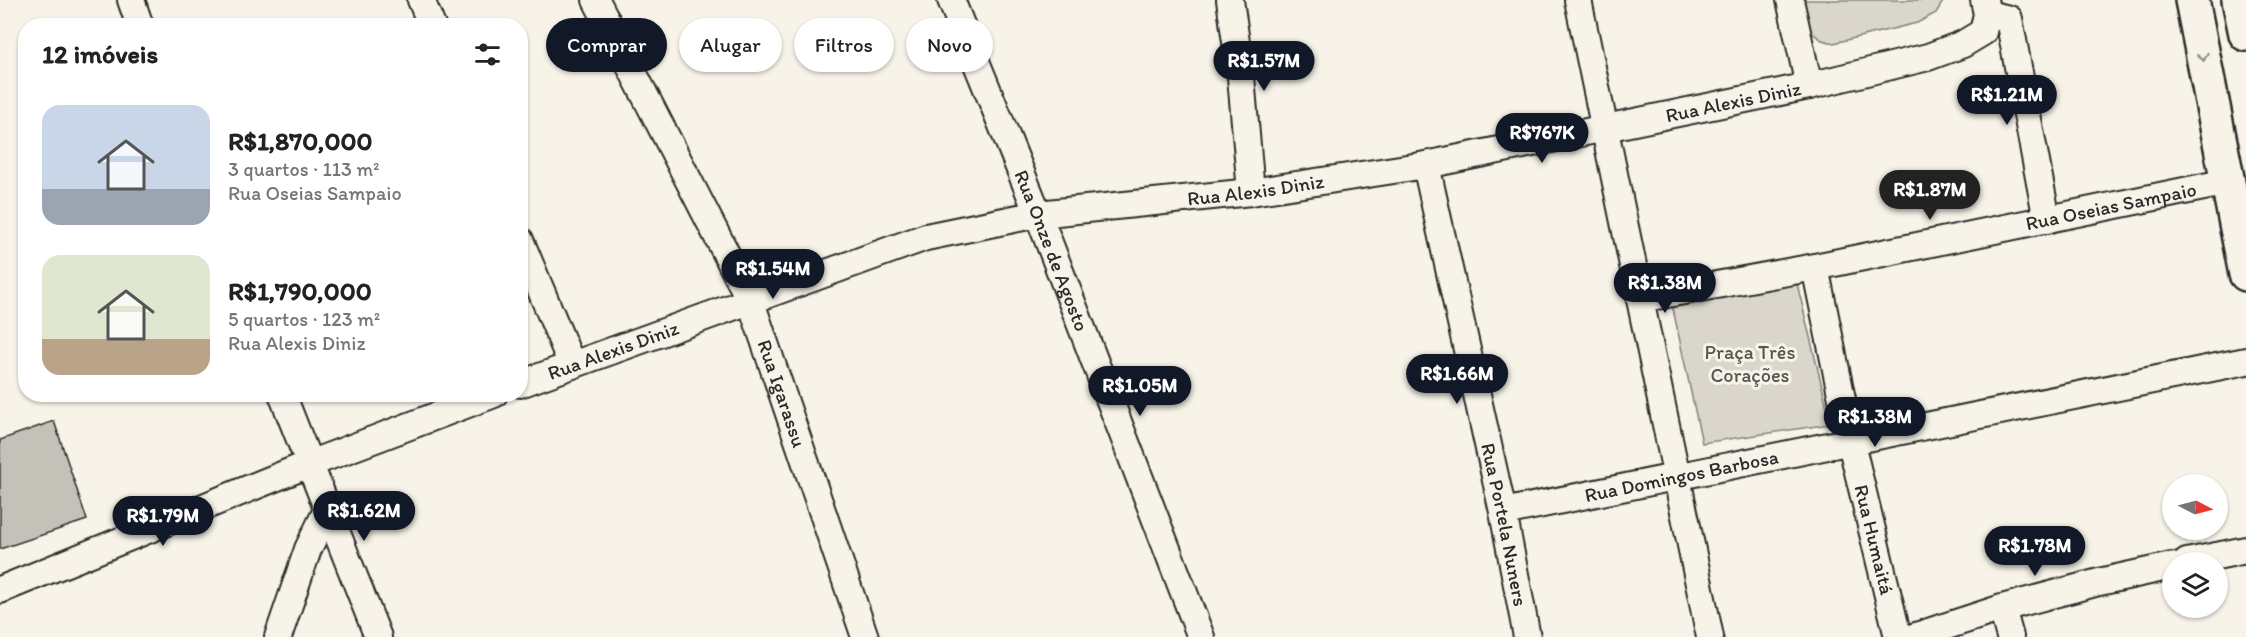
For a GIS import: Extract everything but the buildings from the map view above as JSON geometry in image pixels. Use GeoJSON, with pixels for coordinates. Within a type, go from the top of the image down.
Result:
{"type":"FeatureCollection","features":[{"type":"Feature","properties":{"kind":"street"},"geometry":{"type":"LineString","coordinates":[[131,0],[137,18]]}},
{"type":"Feature","properties":{"kind":"street"},"geometry":{"type":"LineString","coordinates":[[421,0],[429,18]]}},
{"type":"Feature","properties":{"kind":"street","name":"Rua Igarassu"},"geometry":{"type":"LineString","coordinates":[[596,0],[751,302],[865,637]]}},
{"type":"Feature","properties":{"kind":"street","name":"Rua Onze de Agosto"},"geometry":{"type":"LineString","coordinates":[[951,0],[1038,214],[1201,637]]}},
{"type":"Feature","properties":{"kind":"street"},"geometry":{"type":"LineString","coordinates":[[1230,0],[1241,77],[1251,192]]}},
{"type":"Feature","properties":{"kind":"street"},"geometry":{"type":"LineString","coordinates":[[1578,0],[1710,637]]}},
{"type":"Feature","properties":{"kind":"street"},"geometry":{"type":"LineString","coordinates":[[1790,0],[1809,86]]}},
{"type":"Feature","properties":{"kind":"street"},"geometry":{"type":"LineString","coordinates":[[2192,0],[2246,274]]}},
{"type":"Feature","properties":{"kind":"street"},"geometry":{"type":"LineString","coordinates":[[2239,0],[2246,34]]}},
{"type":"Feature","properties":{"kind":"street"},"geometry":{"type":"LineString","coordinates":[[1985,7],[2009,19],[2047,220]]}},
{"type":"Feature","properties":{"kind":"street","name":"Rua Alexis Diniz"},"geometry":{"type":"LineString","coordinates":[[528,381],[926,237],[1038,214],[1251,192],[1426,165],[1809,86],[1928,57],[1963,44],[1983,32],[1985,7]]}},
{"type":"Feature","properties":{"kind":"street","name":"Rua Portela Nuners"},"geometry":{"type":"LineString","coordinates":[[1426,165],[1503,512],[1527,637]]}},
{"type":"Feature","properties":{"kind":"street","name":"Rua Oseias Sampaio"},"geometry":{"type":"LineString","coordinates":[[1640,299],[1815,267],[2228,182]]}},
{"type":"Feature","properties":{"kind":"street"},"geometry":{"type":"LineString","coordinates":[[528,259],[572,365]]}},
{"type":"Feature","properties":{"kind":"street","name":"Rua Humaitá"},"geometry":{"type":"LineString","coordinates":[[1815,267],[1851,443],[1913,636]]}},
{"type":"Feature","properties":{"kind":"street","name":"Rua Domingos Barbosa"},"geometry":{"type":"LineString","coordinates":[[1503,512],[2246,362]]}},
{"type":"Feature","properties":{"kind":"street"},"geometry":{"type":"LineString","coordinates":[[285,402],[378,637]]}},
{"type":"Feature","properties":{"kind":"street"},"geometry":{"type":"LineString","coordinates":[[0,590],[309,464],[473,402]]}},
{"type":"Feature","properties":{"kind":"street"},"geometry":{"type":"LineString","coordinates":[[278,637],[308,549],[327,508]]}},
{"type":"Feature","properties":{"kind":"street"},"geometry":{"type":"LineString","coordinates":[[2228,554],[2246,550]]}},
{"type":"Feature","properties":{"kind":"street"},"geometry":{"type":"LineString","coordinates":[[1913,636],[2002,608],[2099,582],[2162,568]]}},
{"type":"Feature","properties":{"kind":"street"},"geometry":{"type":"LineString","coordinates":[[2002,608],[2010,637]]}},
{"type":"Feature","properties":{"kind":"green space"},"geometry":{"type":"Polygon","coordinates":[[[1804,0],[1944,0],[1936,13],[1917,23],[1834,43],[1822,40],[1811,32],[1804,0]]]}},
{"type":"Feature","properties":{"kind":"green space","name":"Praça Três Corações"},"geometry":{"type":"Polygon","coordinates":[[[1795,275],[1831,424],[1702,443],[1671,300],[1795,275]]]}}]}
